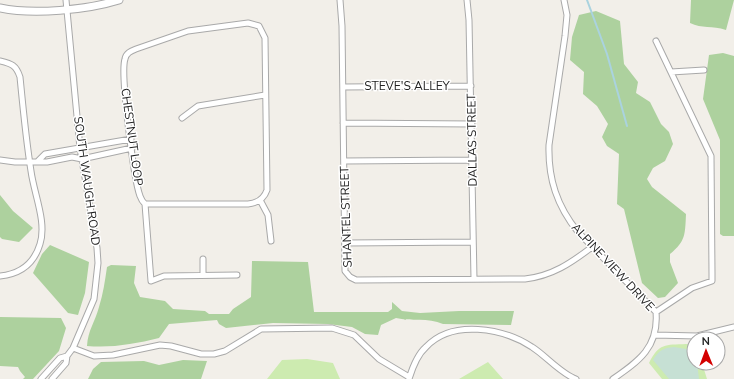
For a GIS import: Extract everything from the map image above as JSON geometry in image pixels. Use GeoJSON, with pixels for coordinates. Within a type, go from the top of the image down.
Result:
{"type":"FeatureCollection","features":[{"type":"Feature","properties":{"kind":"street","name":"SOUTH WAUGH ROAD"},"geometry":{"type":"LineString","coordinates":[[52,379],[66,363],[67,356],[73,348],[94,299],[98,263],[97,248],[80,148],[66,0]]}},
{"type":"Feature","properties":{"kind":"street"},"geometry":{"type":"LineString","coordinates":[[0,8],[33,11],[66,9],[103,5],[119,0]]}},
{"type":"Feature","properties":{"kind":"street","name":"SHANTEL STREET"},"geometry":{"type":"LineString","coordinates":[[340,0],[344,123],[346,271],[350,277],[356,280],[519,280],[539,278],[567,266],[592,247]]}},
{"type":"Feature","properties":{"kind":"street","name":"DALLAS STREET"},"geometry":{"type":"LineString","coordinates":[[467,0],[470,20],[474,279]]}},
{"type":"Feature","properties":{"kind":"street","name":"ALPINE VIEW DRIVE"},"geometry":{"type":"LineString","coordinates":[[564,0],[567,15],[551,133],[549,172],[553,188],[567,219],[592,247],[656,312],[657,324],[655,335],[639,361],[613,379]]}},
{"type":"Feature","properties":{"kind":"street","name":"CHESTNUT LOOP"},"geometry":{"type":"LineString","coordinates":[[203,275],[164,276],[151,281],[145,204],[140,197],[125,91],[124,59],[128,52],[182,33],[248,23],[259,26],[265,38],[267,190],[260,200]]}},
{"type":"Feature","properties":{"kind":"street"},"geometry":{"type":"LineString","coordinates":[[656,41],[712,160],[712,281],[692,288],[656,312]]}},
{"type":"Feature","properties":{"kind":"street"},"geometry":{"type":"LineString","coordinates":[[0,61],[14,64],[17,67],[20,77],[30,162],[41,225],[41,243],[28,265],[21,271],[0,276]]}},
{"type":"Feature","properties":{"kind":"street"},"geometry":{"type":"LineString","coordinates":[[671,72],[704,70]]}},
{"type":"Feature","properties":{"kind":"street","name":"STEVE'S ALLEY"},"geometry":{"type":"LineString","coordinates":[[343,87],[471,86]]}},
{"type":"Feature","properties":{"kind":"street"},"geometry":{"type":"LineString","coordinates":[[182,118],[198,106],[265,95]]}},
{"type":"Feature","properties":{"kind":"street"},"geometry":{"type":"LineString","coordinates":[[344,123],[472,124]]}},
{"type":"Feature","properties":{"kind":"street"},"geometry":{"type":"LineString","coordinates":[[38,161],[45,154],[131,139]]}},
{"type":"Feature","properties":{"kind":"street"},"geometry":{"type":"LineString","coordinates":[[0,160],[47,162],[72,157],[82,158],[132,148]]}},
{"type":"Feature","properties":{"kind":"street"},"geometry":{"type":"LineString","coordinates":[[344,161],[472,160]]}},
{"type":"Feature","properties":{"kind":"street"},"geometry":{"type":"LineString","coordinates":[[145,204],[248,204],[260,200],[268,215],[271,241]]}},
{"type":"Feature","properties":{"kind":"street"},"geometry":{"type":"LineString","coordinates":[[346,243],[473,242]]}},
{"type":"Feature","properties":{"kind":"street"},"geometry":{"type":"LineString","coordinates":[[204,259],[203,275],[237,275]]}},
{"type":"Feature","properties":{"kind":"street"},"geometry":{"type":"LineString","coordinates":[[655,335],[697,336],[734,326]]}},
{"type":"Feature","properties":{"kind":"street"},"geometry":{"type":"LineString","coordinates":[[73,348],[94,356],[112,355],[160,345],[171,346],[201,354],[214,354],[226,351],[261,329],[332,328],[354,335],[379,359],[409,378],[425,347],[440,337],[454,332],[480,330],[503,334],[531,346],[575,379]]}},
{"type":"Feature","properties":{"kind":"street","name":"SOUTH WAUGH ROAD"},"geometry":{"type":"LineString","coordinates":[[41,379],[60,358],[67,356]]}},
{"type":"Feature","properties":{"kind":"green space"},"geometry":{"type":"Polygon","coordinates":[[[691,0],[734,0],[726,30],[699,26],[690,23],[691,0]]]}},
{"type":"Feature","properties":{"kind":"green space"},"geometry":{"type":"Polygon","coordinates":[[[596,11],[620,21],[624,64],[638,82],[636,93],[650,102],[661,124],[669,132],[673,144],[665,161],[653,168],[647,179],[652,187],[686,214],[684,237],[679,245],[670,254],[670,262],[678,283],[665,297],[658,298],[642,283],[624,209],[617,204],[619,154],[607,146],[602,137],[608,124],[597,106],[583,94],[584,72],[570,60],[572,37],[579,15],[596,11]]]}},
{"type":"Feature","properties":{"kind":"green space"},"geometry":{"type":"Polygon","coordinates":[[[723,53],[734,56],[734,236],[723,236],[720,234],[720,140],[703,99],[709,55],[723,53]]]}},
{"type":"Feature","properties":{"kind":"green space"},"geometry":{"type":"Polygon","coordinates":[[[0,195],[13,211],[33,228],[19,242],[2,239],[0,237],[0,195]]]}},
{"type":"Feature","properties":{"kind":"green space"},"geometry":{"type":"Polygon","coordinates":[[[50,245],[89,262],[85,293],[78,315],[68,313],[33,273],[42,254],[50,245]]]}},
{"type":"Feature","properties":{"kind":"green space"},"geometry":{"type":"Polygon","coordinates":[[[252,261],[308,262],[314,312],[388,312],[392,309],[392,302],[402,311],[420,313],[514,311],[511,325],[443,324],[425,320],[396,318],[381,325],[378,335],[365,334],[352,327],[328,324],[273,323],[226,328],[219,324],[217,320],[169,324],[159,338],[141,342],[114,346],[87,346],[89,335],[102,297],[107,267],[111,265],[136,266],[134,283],[140,297],[165,301],[173,309],[205,311],[209,314],[229,314],[233,309],[251,297],[252,261]]]}},
{"type":"Feature","properties":{"kind":"green space"},"geometry":{"type":"Polygon","coordinates":[[[0,317],[61,318],[66,328],[59,351],[33,379],[23,379],[25,377],[18,367],[0,366],[0,317]]]}},
{"type":"Feature","properties":{"kind":"green space"},"geometry":{"type":"Polygon","coordinates":[[[686,344],[686,371],[704,371],[707,379],[662,379],[649,363],[660,348],[663,346],[686,344]]]}},
{"type":"Feature","properties":{"kind":"green space"},"geometry":{"type":"Polygon","coordinates":[[[674,347],[686,349],[686,371],[698,371],[699,379],[669,379],[653,360],[657,354],[667,348],[674,347]]]}},
{"type":"Feature","properties":{"kind":"green space"},"geometry":{"type":"Polygon","coordinates":[[[307,359],[333,363],[340,379],[267,379],[282,360],[307,359]]]}},
{"type":"Feature","properties":{"kind":"green space"},"geometry":{"type":"Polygon","coordinates":[[[183,360],[207,361],[201,379],[88,379],[93,369],[101,362],[144,361],[159,365],[183,360]]]}},
{"type":"Feature","properties":{"kind":"green space"},"geometry":{"type":"Polygon","coordinates":[[[488,362],[503,379],[459,379],[488,362]]]}},
{"type":"Feature","properties":{"kind":"waterway"},"geometry":{"type":"LineString","coordinates":[[587,0],[607,54],[627,126]]}}]}
